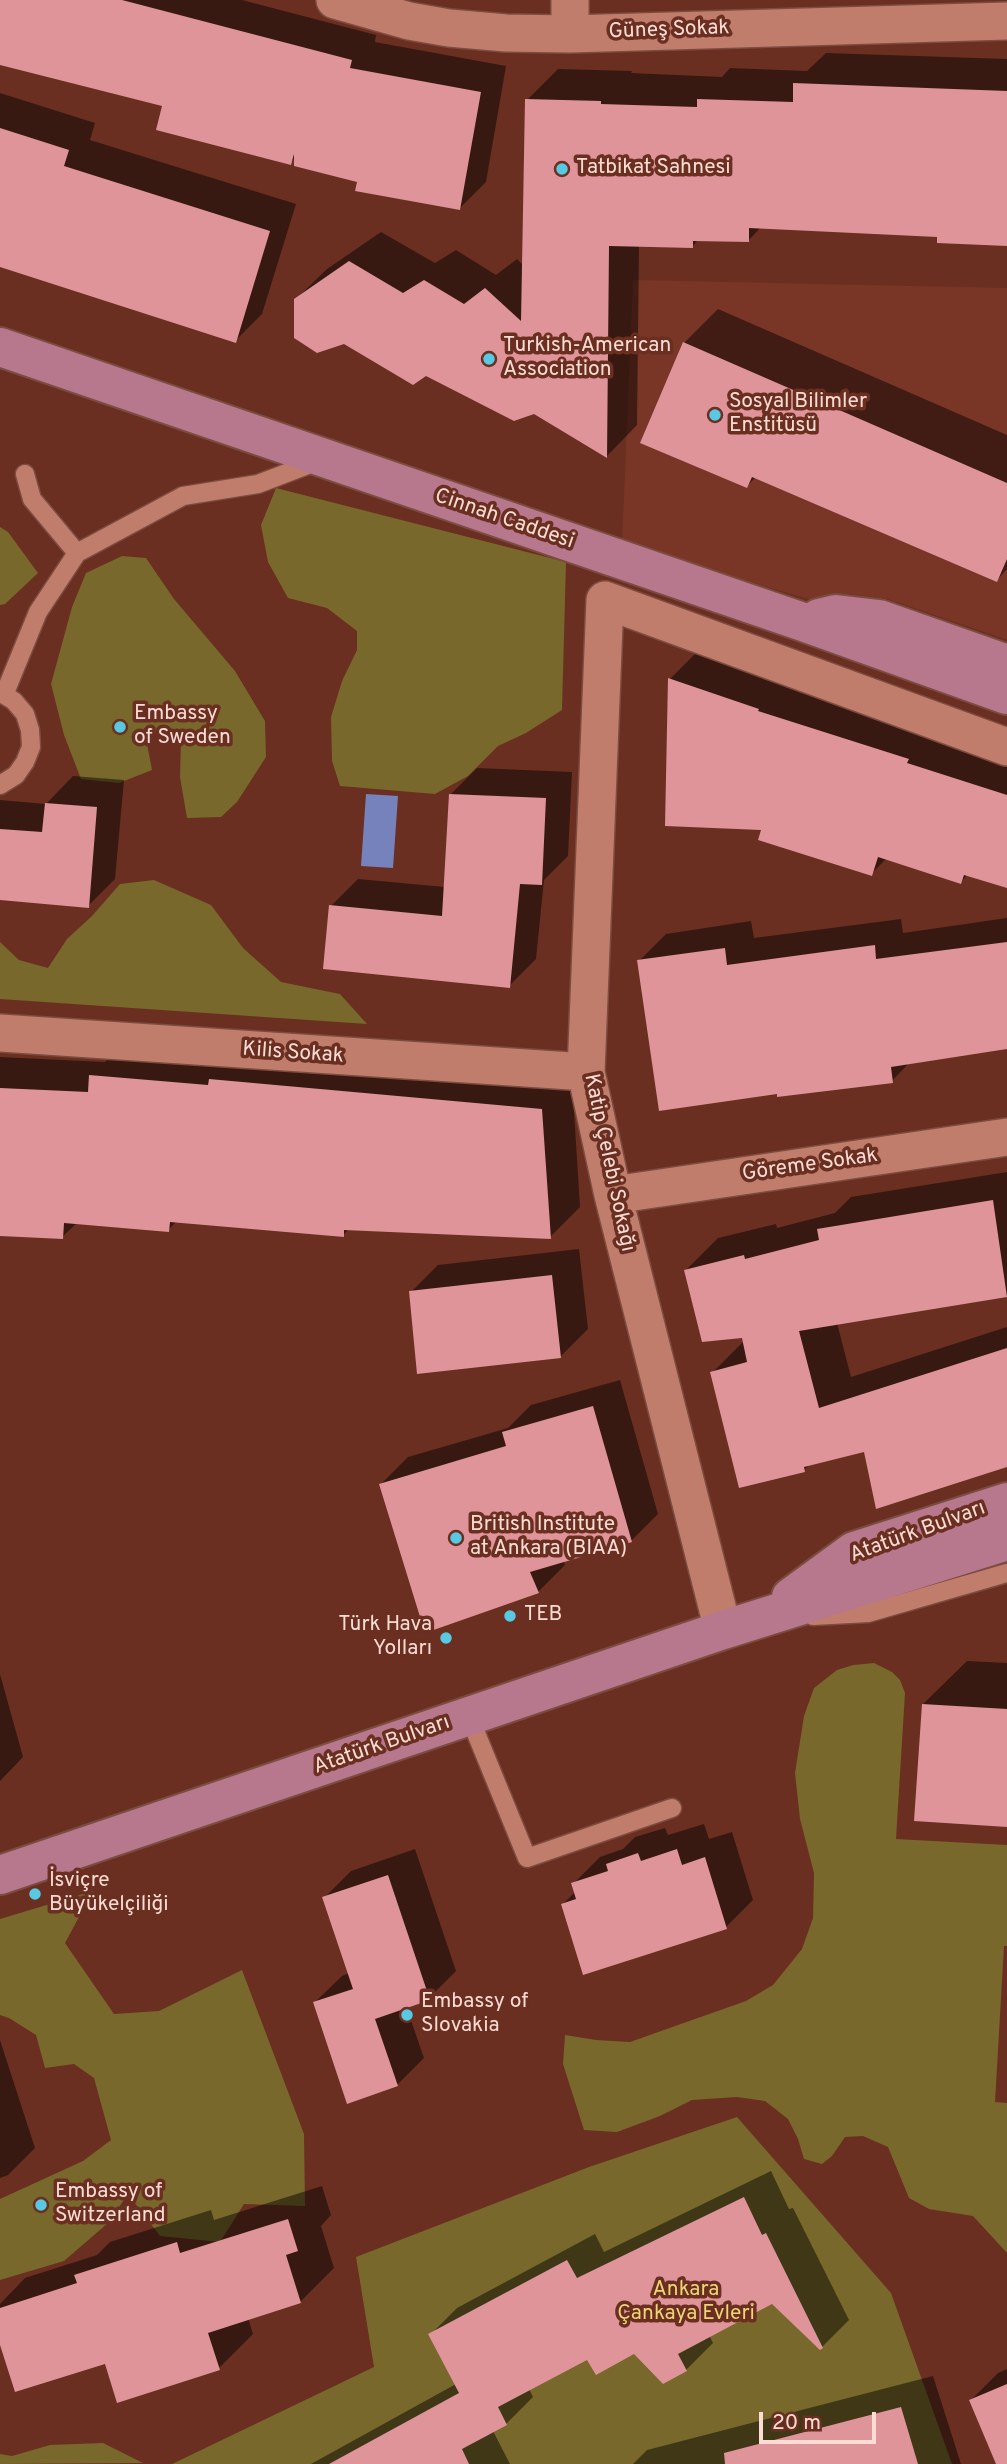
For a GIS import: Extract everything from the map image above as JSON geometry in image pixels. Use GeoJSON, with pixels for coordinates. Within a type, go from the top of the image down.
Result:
{"type":"FeatureCollection","features":[{"type":"Feature","properties":{"kind":"main road","name":"Cinnah Caddesi"},"geometry":{"type":"LineString","coordinates":[[0,347],[803,622],[1007,695]]}},
{"type":"Feature","properties":{"kind":"main road"},"geometry":{"type":"LineString","coordinates":[[803,622],[836,614],[879,619],[1007,664]]}},
{"type":"Feature","properties":{"kind":"main road","name":"Atatürk Bulvarı"},"geometry":{"type":"LineString","coordinates":[[764,1617],[855,1551],[1007,1502]]}},
{"type":"Feature","properties":{"kind":"main road","name":"Atatürk Bulvarı"},"geometry":{"type":"LineString","coordinates":[[0,1875],[723,1630],[1007,1541]]}},
{"type":"Feature","properties":{"kind":"street","name":"Güneş Sokak"},"geometry":{"type":"LineString","coordinates":[[335,0],[409,21],[506,33],[570,17],[1007,21]]}},
{"type":"Feature","properties":{"kind":"street","name":"Katip Çelebi Sokağı"},"geometry":{"type":"LineString","coordinates":[[723,1630],[613,1195],[586,1072],[605,600],[1007,747]]}},
{"type":"Feature","properties":{"kind":"street","name":"Kilis Sokak"},"geometry":{"type":"LineString","coordinates":[[0,1033],[586,1072]]}},
{"type":"Feature","properties":{"kind":"street","name":"Göreme Sokak"},"geometry":{"type":"LineString","coordinates":[[613,1195],[1007,1137]]}},
{"type":"Feature","properties":{"kind":"lane"},"geometry":{"type":"LineString","coordinates":[[0,785],[16,775],[31,747],[25,714],[14,701],[2,694],[38,612],[77,553],[183,496],[258,484],[324,458]]}},
{"type":"Feature","properties":{"kind":"lane"},"geometry":{"type":"LineString","coordinates":[[26,474],[32,499],[77,553]]}},
{"type":"Feature","properties":{"kind":"lane"},"geometry":{"type":"LineString","coordinates":[[764,1617],[868,1613],[1007,1573]]}},
{"type":"Feature","properties":{"kind":"lane"},"geometry":{"type":"LineString","coordinates":[[470,1716],[527,1858],[672,1808]]}},
{"type":"Feature","properties":{"kind":"shaded area"},"geometry":{"type":"Polygon","coordinates":[[[633,280],[1007,288],[1007,640],[888,599],[848,594],[819,602],[622,545],[633,280]]]}},
{"type":"Feature","properties":{"kind":"green space"},"geometry":{"type":"Polygon","coordinates":[[[276,488],[566,562],[562,710],[526,733],[498,746],[468,776],[435,794],[340,786],[332,761],[331,717],[342,681],[357,650],[357,631],[327,608],[288,598],[268,562],[261,525],[276,488]]]}},
{"type":"Feature","properties":{"kind":"green space"},"geometry":{"type":"Polygon","coordinates":[[[0,527],[8,532],[38,573],[5,604],[0,605],[0,527]]]}},
{"type":"Feature","properties":{"kind":"green space"},"geometry":{"type":"Polygon","coordinates":[[[122,556],[146,558],[174,599],[235,671],[265,721],[266,757],[237,802],[221,817],[187,818],[180,777],[181,739],[144,728],[152,770],[119,783],[81,779],[64,735],[51,684],[72,607],[86,573],[122,556]]]}},
{"type":"Feature","properties":{"kind":"green space"},"geometry":{"type":"Polygon","coordinates":[[[154,880],[211,905],[243,948],[281,982],[340,994],[367,1024],[0,999],[0,942],[19,960],[48,968],[67,939],[120,884],[154,880]]]}},
{"type":"Feature","properties":{"kind":"green space"},"geometry":{"type":"Polygon","coordinates":[[[874,1663],[892,1672],[900,1680],[905,1693],[896,1839],[1007,1845],[1007,1946],[1004,1946],[995,2102],[1007,2103],[1007,2253],[973,2216],[929,2209],[909,2198],[888,2147],[863,2136],[845,2137],[832,2156],[822,2164],[804,2159],[788,2119],[765,2101],[737,2097],[692,2100],[660,2116],[617,2132],[584,2130],[563,2064],[565,2035],[630,2042],[746,2001],[773,1985],[802,1949],[813,1918],[814,1873],[800,1819],[795,1773],[804,1716],[814,1688],[837,1670],[874,1663]]]}},
{"type":"Feature","properties":{"kind":"green space"},"geometry":{"type":"Polygon","coordinates":[[[93,1891],[65,1943],[114,2014],[159,2011],[242,1970],[304,2134],[305,2206],[244,2204],[220,2242],[160,2236],[128,2194],[108,2223],[64,2261],[0,2280],[0,2199],[83,2161],[111,2140],[94,2078],[74,2064],[45,2068],[36,2035],[0,2015],[0,1919],[93,1891]]]}},
{"type":"Feature","properties":{"kind":"green space","name":"Ankara Çankaya Evleri"},"geometry":{"type":"Polygon","coordinates":[[[737,2117],[891,2293],[952,2464],[172,2464],[374,2367],[356,2257],[589,2167],[737,2117]]]}},
{"type":"Feature","properties":{"kind":"green space"},"geometry":{"type":"Polygon","coordinates":[[[103,2443],[143,2463],[0,2464],[0,2454],[12,2456],[50,2445],[103,2443]]]}},
{"type":"Feature","properties":{"kind":"water"},"geometry":{"type":"Polygon","coordinates":[[[366,794],[398,796],[393,868],[361,866],[366,794]]]}},
{"type":"Feature","properties":{"kind":"building"},"geometry":{"type":"Polygon","coordinates":[[[0,0],[122,0],[352,60],[350,68],[481,92],[460,210],[355,191],[357,182],[294,166],[294,154],[291,165],[156,130],[162,106],[0,65],[0,0]]]}},
{"type":"Feature","properties":{"kind":"building"},"geometry":{"type":"Polygon","coordinates":[[[793,83],[1007,91],[1007,246],[937,243],[937,237],[749,228],[749,242],[693,241],[693,248],[609,246],[607,458],[534,414],[514,421],[426,376],[413,385],[344,344],[317,353],[294,338],[294,299],[349,261],[403,293],[424,280],[464,304],[485,288],[521,321],[525,99],[697,107],[697,99],[793,102],[793,83]]]}},
{"type":"Feature","properties":{"kind":"building"},"geometry":{"type":"Polygon","coordinates":[[[0,128],[69,150],[64,166],[270,231],[236,343],[0,267],[0,128]]]}},
{"type":"Feature","properties":{"kind":"building"},"geometry":{"type":"Polygon","coordinates":[[[683,342],[1007,483],[1007,559],[997,582],[752,477],[747,488],[640,443],[683,342]]]}},
{"type":"Feature","properties":{"kind":"building"},"geometry":{"type":"Polygon","coordinates":[[[668,678],[759,709],[758,711],[909,759],[907,763],[1007,795],[1007,888],[964,875],[961,884],[878,857],[872,876],[758,840],[761,830],[665,826],[668,678]]]}},
{"type":"Feature","properties":{"kind":"building"},"geometry":{"type":"Polygon","coordinates":[[[449,794],[546,798],[542,885],[520,884],[510,988],[323,969],[329,905],[442,916],[449,794]]]}},
{"type":"Feature","properties":{"kind":"building"},"geometry":{"type":"Polygon","coordinates":[[[45,803],[97,807],[89,908],[0,900],[0,829],[42,832],[45,803]]]}},
{"type":"Feature","properties":{"kind":"building"},"geometry":{"type":"Polygon","coordinates":[[[1007,942],[1007,1049],[891,1067],[893,1083],[777,1097],[777,1094],[659,1111],[637,960],[725,948],[727,965],[875,945],[876,959],[1007,942]]]}},
{"type":"Feature","properties":{"kind":"building"},"geometry":{"type":"Polygon","coordinates":[[[89,1075],[208,1085],[209,1079],[542,1109],[551,1239],[344,1230],[344,1237],[170,1222],[169,1232],[64,1223],[63,1239],[0,1236],[0,1088],[88,1092],[89,1075]]]}},
{"type":"Feature","properties":{"kind":"building"},"geometry":{"type":"Polygon","coordinates":[[[993,1200],[1007,1297],[799,1331],[819,1408],[1007,1348],[1007,1467],[876,1509],[864,1452],[804,1467],[805,1472],[739,1488],[710,1372],[747,1362],[742,1338],[702,1342],[684,1270],[744,1255],[745,1259],[819,1240],[817,1229],[993,1200]]]}},
{"type":"Feature","properties":{"kind":"building"},"geometry":{"type":"Polygon","coordinates":[[[552,1275],[561,1358],[417,1374],[409,1291],[552,1275]]]}},
{"type":"Feature","properties":{"kind":"building"},"geometry":{"type":"Polygon","coordinates":[[[593,1406],[632,1542],[530,1572],[539,1593],[425,1633],[379,1484],[506,1446],[502,1432],[593,1406]]]}},
{"type":"Feature","properties":{"kind":"building"},"geometry":{"type":"Polygon","coordinates":[[[922,1704],[1007,1709],[1007,1827],[914,1821],[922,1704]]]}},
{"type":"Feature","properties":{"kind":"building"},"geometry":{"type":"Polygon","coordinates":[[[677,1849],[682,1865],[705,1857],[727,1929],[583,1975],[561,1904],[576,1899],[571,1883],[608,1871],[606,1864],[638,1853],[641,1861],[677,1849]]]}},
{"type":"Feature","properties":{"kind":"building"},"geometry":{"type":"Polygon","coordinates":[[[388,1875],[430,2000],[375,2019],[398,2086],[347,2104],[313,2002],[353,1989],[322,1897],[388,1875]]]}},
{"type":"Feature","properties":{"kind":"building"},"geometry":{"type":"Polygon","coordinates":[[[744,2197],[762,2235],[766,2233],[823,2348],[820,2350],[772,2304],[678,2354],[687,2371],[663,2384],[634,2354],[596,2375],[587,2360],[498,2407],[507,2425],[462,2449],[469,2464],[329,2464],[459,2393],[428,2334],[567,2260],[577,2278],[744,2197]]]}},
{"type":"Feature","properties":{"kind":"building"},"geometry":{"type":"Polygon","coordinates":[[[288,2219],[298,2251],[286,2255],[301,2303],[208,2333],[220,2370],[117,2403],[105,2364],[15,2392],[0,2345],[0,2308],[77,2283],[74,2275],[177,2242],[180,2253],[288,2219]]]}},
{"type":"Feature","properties":{"kind":"building"},"geometry":{"type":"Polygon","coordinates":[[[1007,2384],[1007,2464],[996,2464],[969,2400],[1007,2384]]]}},
{"type":"Feature","properties":{"kind":"building"},"geometry":{"type":"Polygon","coordinates":[[[901,2407],[918,2464],[725,2464],[724,2453],[901,2407]]]}},
{"type":"Feature","properties":{"kind":"place","name":"Tatbikat Sahnesi"},"geometry":{"type":"Point","coordinates":[562,169]}},
{"type":"Feature","properties":{"kind":"place","name":"Turkish-American Association"},"geometry":{"type":"Point","coordinates":[489,359]}},
{"type":"Feature","properties":{"kind":"place","name":"Sosyal Bilimler Enstitüsü"},"geometry":{"type":"Point","coordinates":[715,415]}},
{"type":"Feature","properties":{"kind":"place","name":"Embassy of Sweden"},"geometry":{"type":"Point","coordinates":[120,727]}},
{"type":"Feature","properties":{"kind":"place","name":"British Institute at Ankara (BIAA)"},"geometry":{"type":"Point","coordinates":[456,1538]}},
{"type":"Feature","properties":{"kind":"place","name":"TEB"},"geometry":{"type":"Point","coordinates":[510,1616]}},
{"type":"Feature","properties":{"kind":"place","name":"Türk Hava Yolları"},"geometry":{"type":"Point","coordinates":[446,1638]}},
{"type":"Feature","properties":{"kind":"place","name":"İsviçre Büyükelçiliği"},"geometry":{"type":"Point","coordinates":[35,1894]}},
{"type":"Feature","properties":{"kind":"place","name":"Embassy of Slovakia"},"geometry":{"type":"Point","coordinates":[407,2015]}},
{"type":"Feature","properties":{"kind":"place","name":"Embassy of Switzerland"},"geometry":{"type":"Point","coordinates":[41,2205]}}]}
